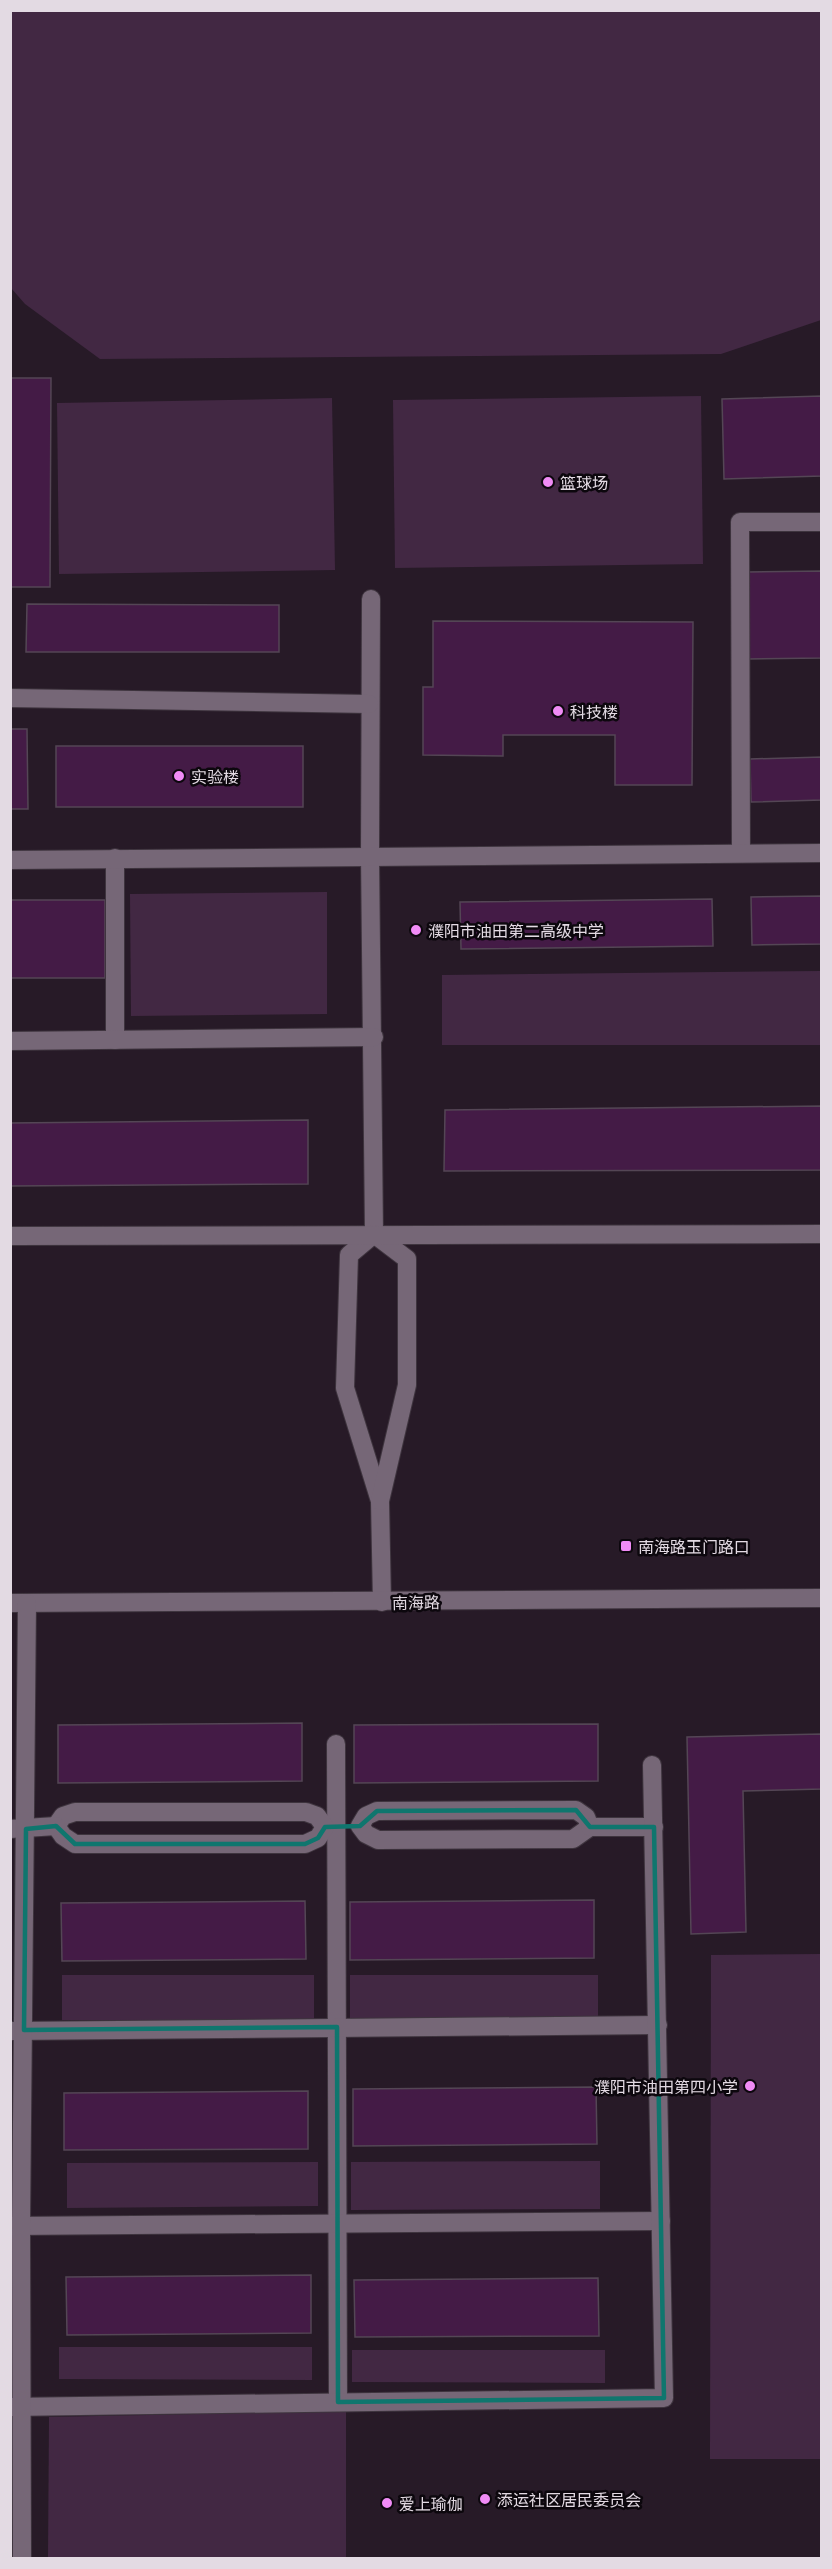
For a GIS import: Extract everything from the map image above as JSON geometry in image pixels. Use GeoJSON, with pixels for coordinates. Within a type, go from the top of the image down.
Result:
{"type":"FeatureCollection","features":[{"type":"Feature","properties":{"kind":"street"},"geometry":{"type":"LineString","coordinates":[[741,854],[740,522],[822,522]]}},
{"type":"Feature","properties":{"kind":"street"},"geometry":{"type":"LineString","coordinates":[[371,599],[369,704],[374,1037],[374,1234],[349,1255],[345,1388],[380,1501]]}},
{"type":"Feature","properties":{"kind":"street"},"geometry":{"type":"LineString","coordinates":[[10,698],[369,704]]}},
{"type":"Feature","properties":{"kind":"street"},"geometry":{"type":"LineString","coordinates":[[10,860],[370,855],[822,853]]}},
{"type":"Feature","properties":{"kind":"street"},"geometry":{"type":"LineString","coordinates":[[115,858],[115,1040]]}},
{"type":"Feature","properties":{"kind":"street"},"geometry":{"type":"LineString","coordinates":[[10,1041],[374,1037]]}},
{"type":"Feature","properties":{"kind":"street"},"geometry":{"type":"LineString","coordinates":[[374,1234],[407,1259],[407,1385],[380,1501],[382,1602]]}},
{"type":"Feature","properties":{"kind":"street"},"geometry":{"type":"LineString","coordinates":[[10,1236],[822,1234]]}},
{"type":"Feature","properties":{"kind":"street","name":"南海路"},"geometry":{"type":"LineString","coordinates":[[19,1603],[822,1598]]}},
{"type":"Feature","properties":{"kind":"street"},"geometry":{"type":"LineString","coordinates":[[19,1603],[16,2407],[22,2559]]}},
{"type":"Feature","properties":{"kind":"street"},"geometry":{"type":"LineString","coordinates":[[336,1744],[331,1827],[337,2028],[338,2402]]}},
{"type":"Feature","properties":{"kind":"street"},"geometry":{"type":"LineString","coordinates":[[16,2407],[664,2398],[652,1765]]}},
{"type":"Feature","properties":{"kind":"street"},"geometry":{"type":"LineString","coordinates":[[360,1826],[366,1816],[377,1811],[576,1810],[586,1816],[590,1827]]}},
{"type":"Feature","properties":{"kind":"street"},"geometry":{"type":"LineString","coordinates":[[56,1826],[63,1816],[75,1812],[306,1812],[317,1816],[331,1827]]}},
{"type":"Feature","properties":{"kind":"street"},"geometry":{"type":"LineString","coordinates":[[18,1829],[56,1826]]}},
{"type":"Feature","properties":{"kind":"street"},"geometry":{"type":"LineString","coordinates":[[56,1826],[63,1836],[75,1844],[305,1844],[318,1838],[331,1827],[360,1826]]}},
{"type":"Feature","properties":{"kind":"street"},"geometry":{"type":"LineString","coordinates":[[360,1826],[366,1834],[378,1840],[573,1839],[590,1827],[654,1827]]}},
{"type":"Feature","properties":{"kind":"street"},"geometry":{"type":"LineString","coordinates":[[17,2030],[658,2025]]}},
{"type":"Feature","properties":{"kind":"street"},"geometry":{"type":"LineString","coordinates":[[16,2226],[661,2221]]}},
{"type":"Feature","properties":{"kind":"highlighted area"},"geometry":{"type":"Polygon","coordinates":[[[576,1810],[590,1827],[654,1827],[664,2398],[338,2402],[337,2027],[24,2030],[26,1829],[56,1826],[75,1844],[305,1844],[318,1838],[325,1827],[360,1826],[377,1811],[576,1810]]]}},
{"type":"Feature","properties":{"kind":"shaded area"},"geometry":{"type":"Polygon","coordinates":[[[10,11],[821,11],[821,320],[721,354],[100,359],[25,304],[11,288],[10,11]]]}},
{"type":"Feature","properties":{"kind":"shaded area","name":"篮球场"},"geometry":{"type":"Polygon","coordinates":[[[701,396],[703,564],[395,568],[393,400],[701,396]]]}},
{"type":"Feature","properties":{"kind":"shaded area"},"geometry":{"type":"Polygon","coordinates":[[[332,398],[335,570],[59,574],[57,403],[332,398]]]}},
{"type":"Feature","properties":{"kind":"shaded area"},"geometry":{"type":"Polygon","coordinates":[[[327,892],[327,1014],[131,1016],[130,894],[327,892]]]}},
{"type":"Feature","properties":{"kind":"shaded area"},"geometry":{"type":"Polygon","coordinates":[[[821,971],[821,1045],[442,1045],[442,975],[821,971]]]}},
{"type":"Feature","properties":{"kind":"shaded area"},"geometry":{"type":"Polygon","coordinates":[[[821,1954],[821,2459],[710,2459],[711,1955],[821,1954]]]}},
{"type":"Feature","properties":{"kind":"shaded area"},"geometry":{"type":"Polygon","coordinates":[[[62,1975],[314,1975],[314,2020],[62,2020],[62,1975]]]}},
{"type":"Feature","properties":{"kind":"shaded area"},"geometry":{"type":"Polygon","coordinates":[[[350,1975],[598,1975],[598,2020],[350,2019],[350,1975]]]}},
{"type":"Feature","properties":{"kind":"shaded area"},"geometry":{"type":"Polygon","coordinates":[[[600,2161],[600,2209],[351,2210],[351,2162],[600,2161]]]}},
{"type":"Feature","properties":{"kind":"shaded area"},"geometry":{"type":"Polygon","coordinates":[[[318,2162],[318,2206],[67,2208],[67,2163],[318,2162]]]}},
{"type":"Feature","properties":{"kind":"shaded area"},"geometry":{"type":"Polygon","coordinates":[[[59,2347],[312,2347],[312,2380],[59,2379],[59,2347]]]}},
{"type":"Feature","properties":{"kind":"shaded area"},"geometry":{"type":"Polygon","coordinates":[[[352,2350],[605,2350],[605,2383],[352,2382],[352,2350]]]}},
{"type":"Feature","properties":{"kind":"shaded area"},"geometry":{"type":"Polygon","coordinates":[[[346,2411],[346,2558],[48,2558],[49,2417],[346,2411]]]}},
{"type":"Feature","properties":{"kind":"building"},"geometry":{"type":"Polygon","coordinates":[[[10,378],[51,378],[50,587],[10,587],[10,378]]]}},
{"type":"Feature","properties":{"kind":"building"},"geometry":{"type":"Polygon","coordinates":[[[822,396],[822,476],[724,479],[722,399],[822,396]]]}},
{"type":"Feature","properties":{"kind":"building"},"geometry":{"type":"Polygon","coordinates":[[[822,571],[822,658],[748,659],[747,572],[822,571]]]}},
{"type":"Feature","properties":{"kind":"building"},"geometry":{"type":"Polygon","coordinates":[[[27,604],[279,605],[279,652],[26,652],[27,604]]]}},
{"type":"Feature","properties":{"kind":"building","name":"科技楼"},"geometry":{"type":"Polygon","coordinates":[[[433,621],[693,622],[692,785],[615,785],[615,735],[503,735],[503,756],[423,755],[423,687],[433,687],[433,621]]]}},
{"type":"Feature","properties":{"kind":"building"},"geometry":{"type":"Polygon","coordinates":[[[10,729],[27,729],[28,809],[10,809],[10,729]]]}},
{"type":"Feature","properties":{"kind":"building","name":"实验楼"},"geometry":{"type":"Polygon","coordinates":[[[56,746],[303,746],[303,807],[56,807],[56,746]]]}},
{"type":"Feature","properties":{"kind":"building"},"geometry":{"type":"Polygon","coordinates":[[[822,757],[822,800],[751,802],[750,759],[822,757]]]}},
{"type":"Feature","properties":{"kind":"building"},"geometry":{"type":"Polygon","coordinates":[[[822,896],[822,944],[752,945],[751,897],[822,896]]]}},
{"type":"Feature","properties":{"kind":"building"},"geometry":{"type":"Polygon","coordinates":[[[712,899],[713,946],[461,949],[460,902],[712,899]]]}},
{"type":"Feature","properties":{"kind":"building"},"geometry":{"type":"Polygon","coordinates":[[[10,900],[105,900],[105,978],[10,978],[10,900]]]}},
{"type":"Feature","properties":{"kind":"building"},"geometry":{"type":"Polygon","coordinates":[[[822,1106],[822,1170],[444,1171],[445,1110],[822,1106]]]}},
{"type":"Feature","properties":{"kind":"building"},"geometry":{"type":"Polygon","coordinates":[[[308,1120],[308,1184],[10,1186],[10,1123],[308,1120]]]}},
{"type":"Feature","properties":{"kind":"building"},"geometry":{"type":"Polygon","coordinates":[[[302,1723],[302,1781],[58,1783],[58,1725],[302,1723]]]}},
{"type":"Feature","properties":{"kind":"building"},"geometry":{"type":"Polygon","coordinates":[[[598,1724],[598,1781],[354,1783],[354,1725],[598,1724]]]}},
{"type":"Feature","properties":{"kind":"building"},"geometry":{"type":"Polygon","coordinates":[[[822,1734],[822,1789],[743,1791],[746,1932],[691,1934],[687,1737],[822,1734]]]}},
{"type":"Feature","properties":{"kind":"building"},"geometry":{"type":"Polygon","coordinates":[[[594,1900],[594,1958],[350,1960],[350,1902],[594,1900]]]}},
{"type":"Feature","properties":{"kind":"building"},"geometry":{"type":"Polygon","coordinates":[[[305,1901],[306,1959],[62,1961],[61,1903],[305,1901]]]}},
{"type":"Feature","properties":{"kind":"building"},"geometry":{"type":"Polygon","coordinates":[[[596,2087],[597,2144],[353,2146],[353,2089],[596,2087]]]}},
{"type":"Feature","properties":{"kind":"building"},"geometry":{"type":"Polygon","coordinates":[[[308,2091],[308,2149],[64,2150],[64,2093],[308,2091]]]}},
{"type":"Feature","properties":{"kind":"building"},"geometry":{"type":"Polygon","coordinates":[[[311,2275],[311,2333],[67,2335],[66,2277],[311,2275]]]}},
{"type":"Feature","properties":{"kind":"building"},"geometry":{"type":"Polygon","coordinates":[[[598,2278],[599,2336],[355,2337],[354,2280],[598,2278]]]}},
{"type":"Feature","properties":{"kind":"place","name":"篮球场"},"geometry":{"type":"Point","coordinates":[548,482]}},
{"type":"Feature","properties":{"kind":"place","name":"科技楼"},"geometry":{"type":"Point","coordinates":[558,711]}},
{"type":"Feature","properties":{"kind":"place","name":"实验楼"},"geometry":{"type":"Point","coordinates":[179,776]}},
{"type":"Feature","properties":{"kind":"place","name":"濮阳市油田第二高级中学"},"geometry":{"type":"Point","coordinates":[416,930]}},
{"type":"Feature","properties":{"kind":"place","name":"南海路玉门路口"},"geometry":{"type":"Point","coordinates":[626,1546]}},
{"type":"Feature","properties":{"kind":"place","name":"濮阳市油田第四小学"},"geometry":{"type":"Point","coordinates":[750,2086]}},
{"type":"Feature","properties":{"kind":"place","name":"添运社区居民委员会"},"geometry":{"type":"Point","coordinates":[485,2499]}},
{"type":"Feature","properties":{"kind":"place","name":"爱上瑜伽"},"geometry":{"type":"Point","coordinates":[387,2503]}}]}
